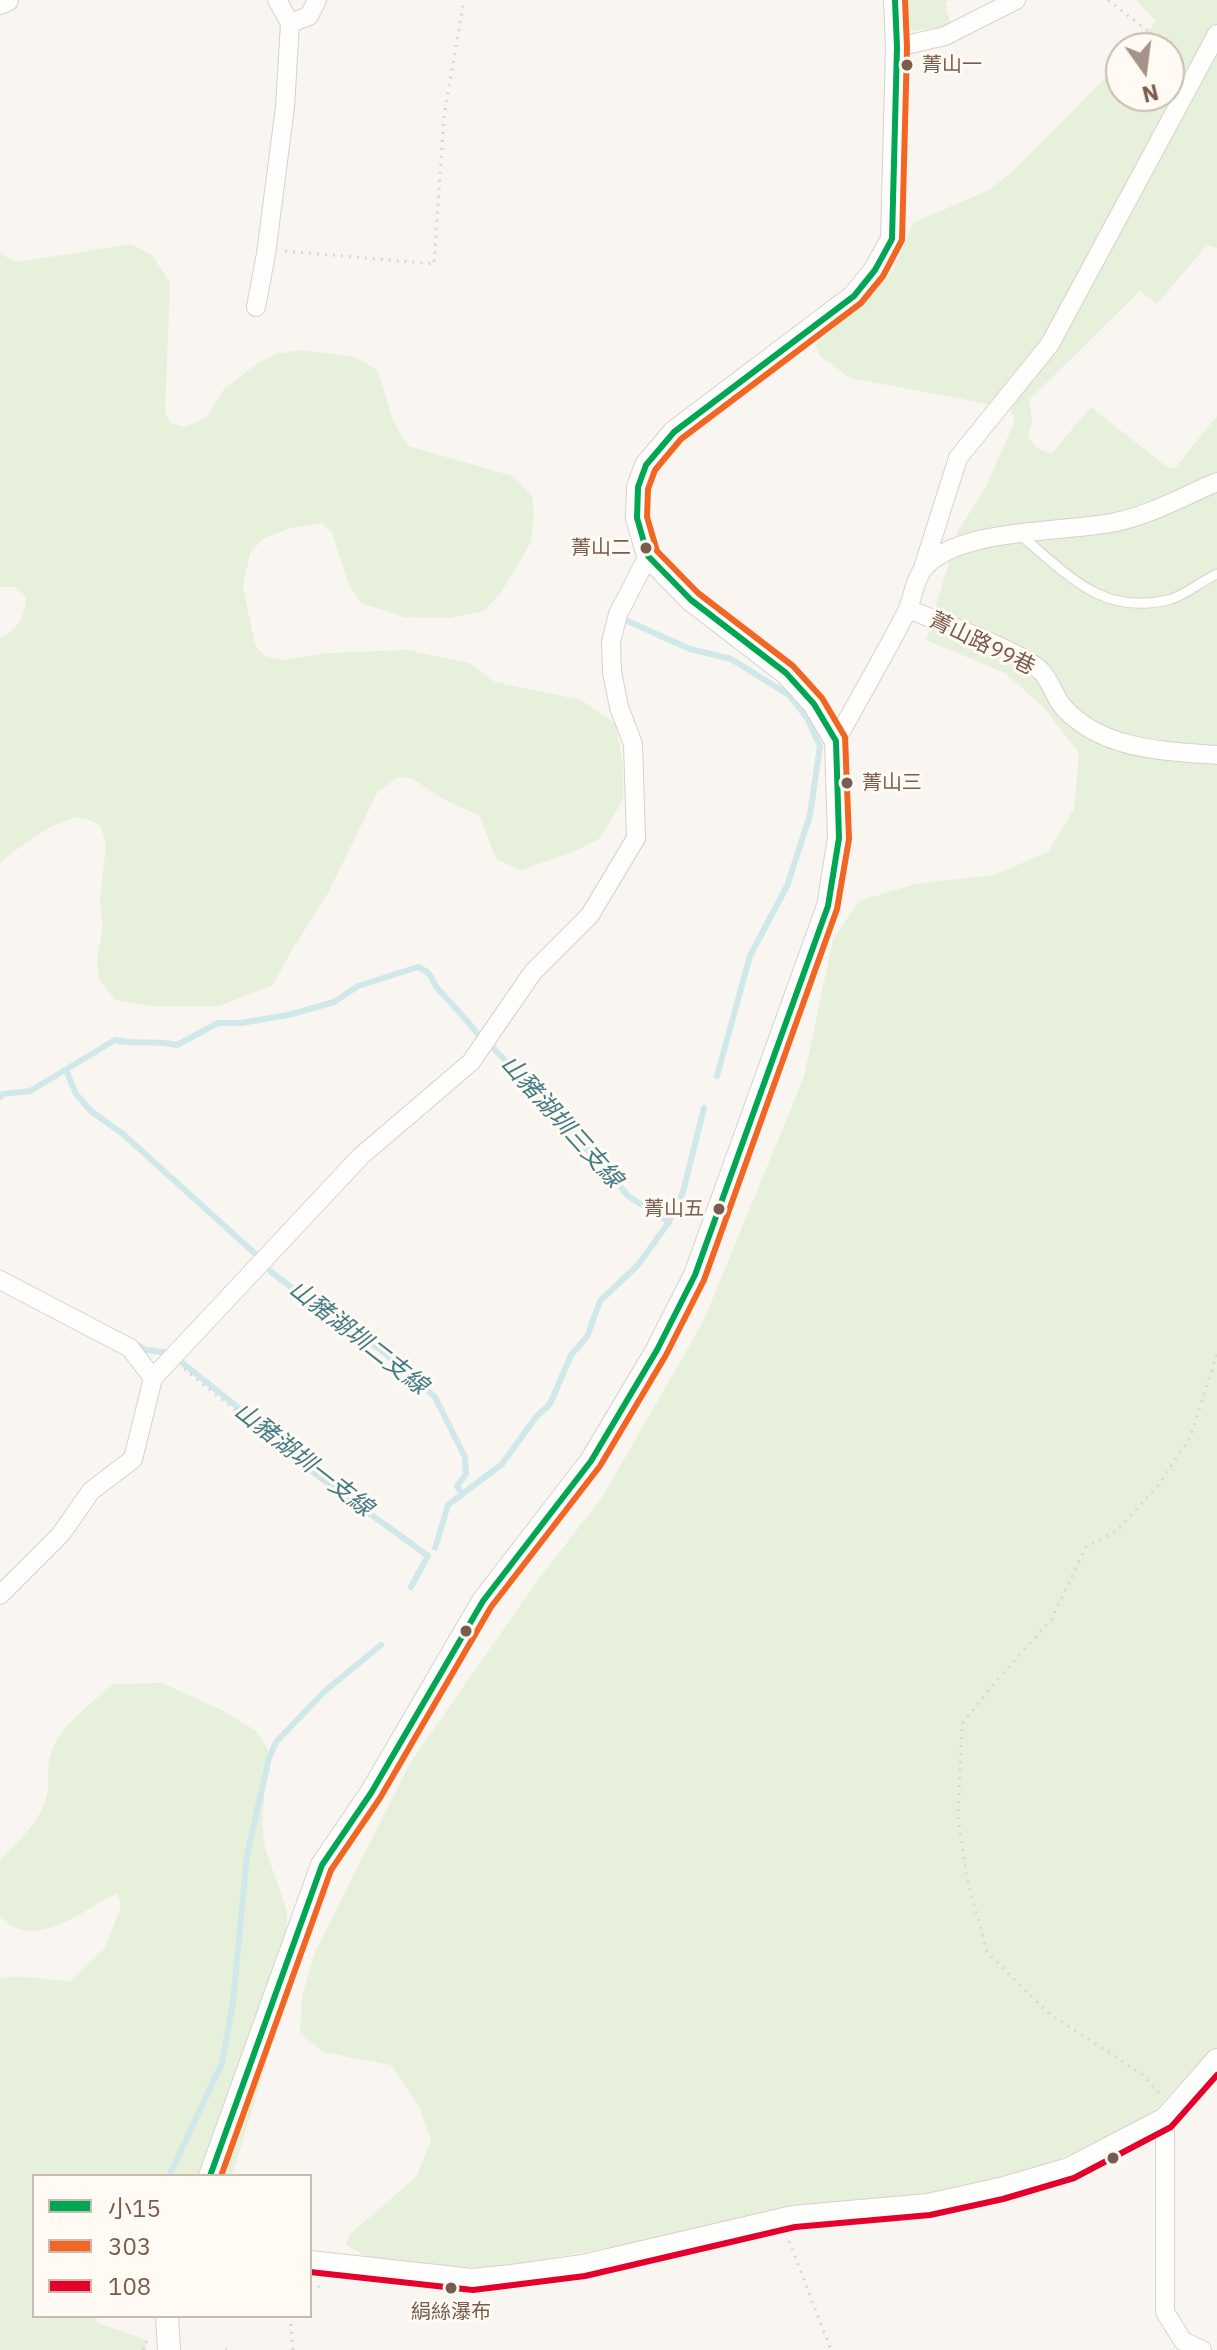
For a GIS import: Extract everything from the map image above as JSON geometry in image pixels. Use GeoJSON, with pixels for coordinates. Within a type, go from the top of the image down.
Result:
{"type":"FeatureCollection","features":[{"type":"Feature","properties":{"kind":"street"},"geometry":{"type":"LineString","coordinates":[[0,3],[7,0]]}},
{"type":"Feature","properties":{"kind":"street"},"geometry":{"type":"LineString","coordinates":[[256,307],[285,107],[290,23],[277,0]]}},
{"type":"Feature","properties":{"kind":"street"},"geometry":{"type":"LineString","coordinates":[[290,23],[309,16],[317,0]]}},
{"type":"Feature","properties":{"kind":"street"},"geometry":{"type":"LineString","coordinates":[[211,2174],[322,1865],[371,1793],[483,1601],[591,1461],[657,1350],[695,1275],[828,906],[839,838],[836,741],[814,704],[786,673],[691,600],[648,556],[637,518],[638,487],[646,465],[674,432],[854,296],[875,270],[892,239],[897,47],[895,0]]}},
{"type":"Feature","properties":{"kind":"street"},"geometry":{"type":"LineString","coordinates":[[897,47],[945,36],[1016,0]]}},
{"type":"Feature","properties":{"kind":"street"},"geometry":{"type":"LineString","coordinates":[[836,741],[908,609],[958,458],[1050,344],[1217,34]]}},
{"type":"Feature","properties":{"kind":"street"},"geometry":{"type":"LineString","coordinates":[[922,571],[935,558],[958,547],[1018,533],[1118,522],[1217,482]]}},
{"type":"Feature","properties":{"kind":"street"},"geometry":{"type":"LineString","coordinates":[[0,1595],[61,1534],[91,1491],[133,1459],[153,1378],[361,1156],[471,1062],[533,972],[590,915],[636,838],[633,744],[619,707],[612,672],[611,642],[618,614],[648,556]]}},
{"type":"Feature","properties":{"kind":"street","name":"菁山路99巷"},"geometry":{"type":"LineString","coordinates":[[908,609],[1021,658],[1041,671],[1061,705],[1085,728],[1127,746],[1217,755]]}},
{"type":"Feature","properties":{"kind":"street"},"geometry":{"type":"LineString","coordinates":[[0,1280],[130,1348],[153,1378]]}},
{"type":"Feature","properties":{"kind":"street"},"geometry":{"type":"LineString","coordinates":[[312,2262],[472,2280],[583,2266],[793,2217],[928,2205],[1000,2189],[1069,2169],[1169,2115],[1217,2060]]}},
{"type":"Feature","properties":{"kind":"street"},"geometry":{"type":"LineString","coordinates":[[1169,2115],[1165,2312],[1183,2341],[1202,2350]]}},
{"type":"Feature","properties":{"kind":"street"},"geometry":{"type":"LineString","coordinates":[[167,2318],[169,2350]]}},
{"type":"Feature","properties":{"kind":"lane"},"geometry":{"type":"LineString","coordinates":[[1018,533],[1095,595],[1129,605],[1172,600],[1217,574]]}},
{"type":"Feature","properties":{"kind":"path"},"geometry":{"type":"LineString","coordinates":[[266,254],[284,251],[434,264],[441,199],[444,116],[464,0]]}},
{"type":"Feature","properties":{"kind":"path"},"geometry":{"type":"LineString","coordinates":[[1108,0],[1198,70]]}},
{"type":"Feature","properties":{"kind":"path"},"geometry":{"type":"LineString","coordinates":[[1169,2115],[1143,2075],[1047,2012],[987,1952],[967,1879],[958,1817],[962,1724],[1051,1620],[1086,1547],[1118,1530],[1167,1472],[1190,1438],[1217,1353]]}},
{"type":"Feature","properties":{"kind":"path"},"geometry":{"type":"LineString","coordinates":[[171,1358],[362,1512]]}},
{"type":"Feature","properties":{"kind":"path"},"geometry":{"type":"LineString","coordinates":[[789,2241],[831,2350]]}},
{"type":"Feature","properties":{"kind":"path"},"geometry":{"type":"LineString","coordinates":[[290,2318],[293,2350]]}},
{"type":"Feature","properties":{"kind":"path"},"geometry":{"type":"LineString","coordinates":[[225,2350],[231,2350]]}},
{"type":"Feature","properties":{"kind":"green space"},"geometry":{"type":"Polygon","coordinates":[[[906,0],[949,0],[945,3],[951,26],[910,31],[906,23],[906,0]]]}},
{"type":"Feature","properties":{"kind":"green space"},"geometry":{"type":"Polygon","coordinates":[[[1136,0],[1217,0],[1217,248],[1207,245],[1157,304],[1140,291],[1029,400],[1032,420],[1028,437],[1037,448],[1051,454],[1091,407],[1168,468],[1176,467],[1217,416],[1217,2048],[1148,2118],[1033,2171],[916,2197],[830,2202],[745,2217],[622,2245],[491,2269],[371,2259],[346,2245],[349,2235],[416,2177],[431,2141],[420,2108],[391,2065],[323,2052],[300,2033],[302,1996],[315,1952],[410,1763],[538,1580],[603,1496],[703,1322],[804,1077],[833,939],[859,901],[916,884],[994,875],[1048,852],[1074,809],[1079,753],[1043,707],[1005,673],[926,640],[958,531],[987,485],[1015,420],[1010,408],[850,378],[820,356],[816,345],[893,271],[913,223],[989,190],[1011,173],[1105,78],[1105,112],[1185,112],[1185,32],[1147,32],[1156,21],[1136,0]]]}},
{"type":"Feature","properties":{"kind":"green space"},"geometry":{"type":"Polygon","coordinates":[[[131,244],[152,255],[170,283],[165,413],[171,423],[184,427],[206,418],[224,389],[275,354],[301,350],[355,357],[378,371],[393,421],[408,446],[513,476],[532,496],[534,515],[531,542],[502,591],[484,611],[448,618],[405,617],[361,603],[349,585],[332,533],[322,523],[291,528],[264,538],[250,553],[243,586],[255,645],[265,656],[284,660],[328,653],[407,650],[469,663],[495,682],[581,700],[615,723],[623,763],[623,800],[599,839],[571,853],[521,870],[496,859],[480,816],[441,798],[413,779],[398,777],[377,793],[328,893],[273,985],[219,1006],[149,1006],[115,1000],[99,979],[97,959],[103,926],[100,902],[106,845],[101,826],[83,818],[63,822],[40,834],[0,863],[0,638],[19,622],[26,597],[15,587],[0,587],[0,254],[18,262],[131,244]]]}},
{"type":"Feature","properties":{"kind":"green space"},"geometry":{"type":"Polygon","coordinates":[[[162,1683],[224,1711],[256,1731],[268,1749],[262,1824],[265,1848],[287,1911],[289,1988],[233,2174],[32,2174],[32,2318],[96,2318],[98,2323],[146,2340],[146,2350],[0,2350],[0,1979],[25,1977],[70,1981],[104,1949],[121,1907],[117,1893],[56,1926],[29,1931],[16,1928],[0,1917],[0,1860],[28,1831],[44,1805],[51,1752],[62,1732],[113,1684],[162,1683]]]}},
{"type":"Feature","properties":{"kind":"waterway"},"geometry":{"type":"LineString","coordinates":[[623,619],[690,649],[731,659],[789,695],[807,718],[820,746],[810,815],[787,886],[750,956],[717,1076]]}},
{"type":"Feature","properties":{"kind":"waterway"},"geometry":{"type":"LineString","coordinates":[[0,1097],[30,1091],[115,1040],[177,1045],[218,1023],[241,1023],[288,1015],[334,1002],[358,986],[418,967],[430,975],[482,1040]]}},
{"type":"Feature","properties":{"kind":"waterway","name":"山豬湖圳三支線"},"geometry":{"type":"LineString","coordinates":[[493,1048],[572,1127],[577,1140],[628,1196],[669,1222]]}},
{"type":"Feature","properties":{"kind":"waterway"},"geometry":{"type":"LineString","coordinates":[[66,1070],[76,1094],[91,1111],[123,1134],[261,1259]]}},
{"type":"Feature","properties":{"kind":"waterway"},"geometry":{"type":"LineString","coordinates":[[435,1548],[448,1505],[502,1464],[536,1417],[550,1404],[571,1355],[587,1337],[600,1301],[638,1265],[669,1222],[683,1192],[704,1108]]}},
{"type":"Feature","properties":{"kind":"waterway","name":"山豬湖圳二支線"},"geometry":{"type":"LineString","coordinates":[[270,1271],[385,1353],[435,1397],[465,1457],[466,1474],[457,1486],[462,1494]]}},
{"type":"Feature","properties":{"kind":"waterway"},"geometry":{"type":"LineString","coordinates":[[136,1344],[146,1350],[170,1353]]}},
{"type":"Feature","properties":{"kind":"waterway","name":"山豬湖圳一支線"},"geometry":{"type":"LineString","coordinates":[[180,1361],[279,1440],[306,1467],[428,1556],[411,1587]]}},
{"type":"Feature","properties":{"kind":"waterway"},"geometry":{"type":"LineString","coordinates":[[170,2174],[222,2063],[233,2002],[247,1855],[269,1758],[276,1742],[325,1691],[381,1645]]}},
{"type":"Feature","properties":{"kind":"transit line","name":"小15"},"geometry":{"type":"LineString","coordinates":[[211,2174],[322,1865],[371,1793],[483,1601],[591,1461],[657,1350],[695,1275],[828,906],[839,838],[836,741],[814,704],[786,673],[691,600],[648,556],[637,518],[638,487],[646,465],[674,432],[854,296],[875,270],[892,239],[897,47],[895,0]]}},
{"type":"Feature","properties":{"kind":"transit line","name":"303"},"geometry":{"type":"LineString","coordinates":[[222,2174],[331,1870],[380,1798],[491,1607],[600,1466],[666,1355],[704,1280],[837,909],[849,839],[845,737],[822,698],[793,666],[698,593],[657,551],[647,517],[648,489],[655,470],[681,439],[861,303],[883,276],[902,240],[907,47],[905,0]]}},
{"type":"Feature","properties":{"kind":"transit line","name":"108"},"geometry":{"type":"LineString","coordinates":[[312,2272],[473,2290],[585,2276],[795,2227],[930,2215],[1003,2199],[1074,2178],[1171,2127],[1217,2075]]}},
{"type":"Feature","properties":{"kind":"place","name":"菁山一"},"geometry":{"type":"Point","coordinates":[907,65]}},
{"type":"Feature","properties":{"kind":"place","name":"菁山二"},"geometry":{"type":"Point","coordinates":[646,548]}},
{"type":"Feature","properties":{"kind":"place","name":"菁山三"},"geometry":{"type":"Point","coordinates":[847,783]}},
{"type":"Feature","properties":{"kind":"place","name":"菁山五"},"geometry":{"type":"Point","coordinates":[719,1209]}},
{"type":"Feature","properties":{"kind":"place","name":"絹絲瀑布"},"geometry":{"type":"Point","coordinates":[451,2288]}}]}
